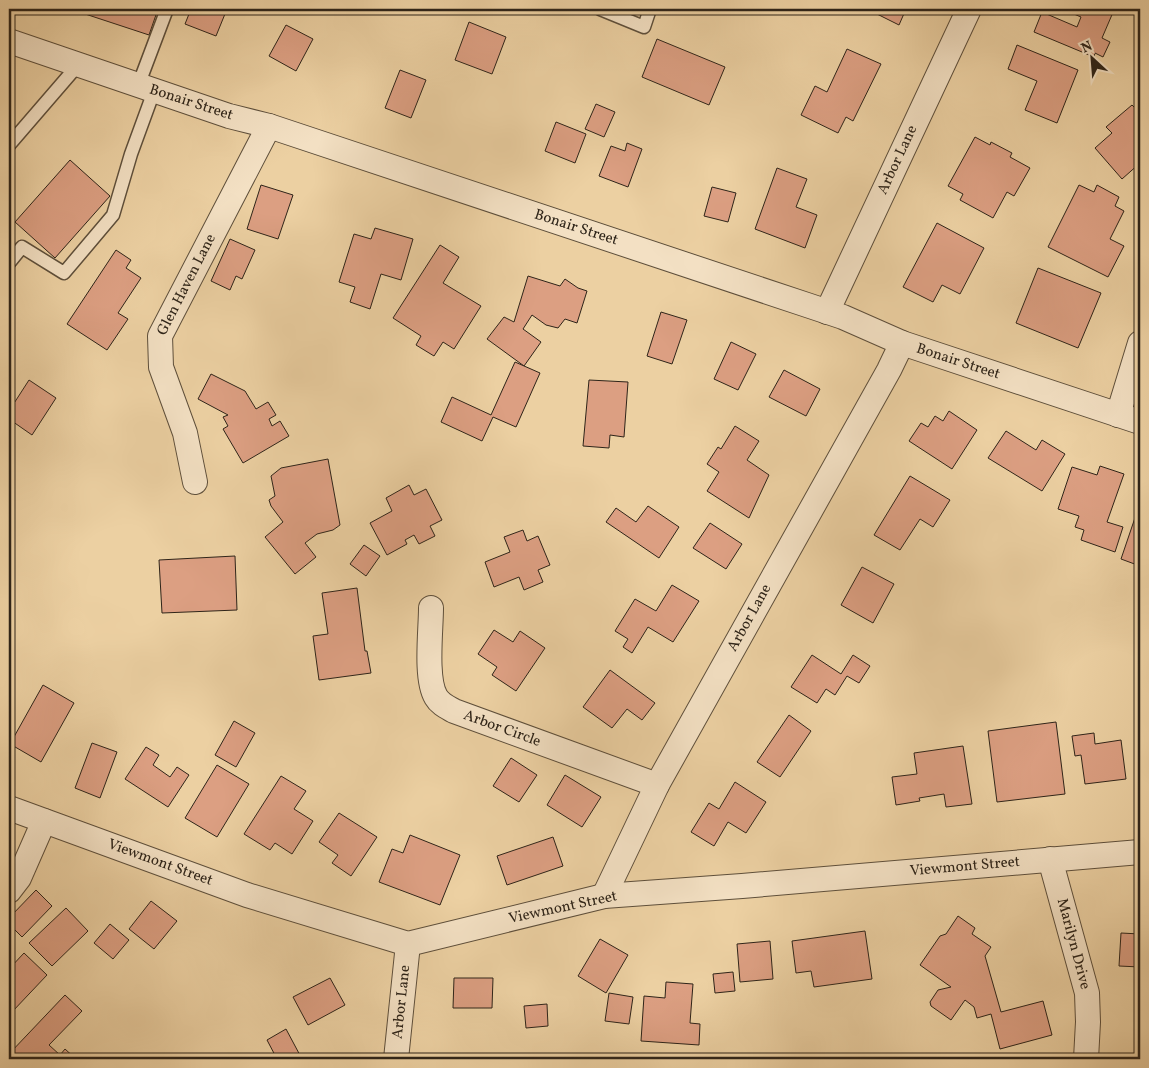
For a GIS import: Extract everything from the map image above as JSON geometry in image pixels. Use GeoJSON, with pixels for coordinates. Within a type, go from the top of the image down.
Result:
{"type":"FeatureCollection","features":[{"type":"Feature","properties":{"kind":"street","name":"Arbor Lane"},"geometry":{"type":"LineString","coordinates":[[827,312],[969,9]]}},
{"type":"Feature","properties":{"kind":"street","name":"Bonair Street"},"geometry":{"type":"LineString","coordinates":[[9,41],[229,116],[269,126],[827,312],[902,343],[1140,422]]}},
{"type":"Feature","properties":{"kind":"street","name":"Glen Haven Lane"},"geometry":{"type":"LineString","coordinates":[[194,482],[185,433],[161,366],[160,336],[269,126]]}},
{"type":"Feature","properties":{"kind":"street","name":"Arbor Lane"},"geometry":{"type":"LineString","coordinates":[[604,896],[657,785],[902,343]]}},
{"type":"Feature","properties":{"kind":"street"},"geometry":{"type":"LineString","coordinates":[[1118,415],[1140,343]]}},
{"type":"Feature","properties":{"kind":"street","name":"Arbor Circle"},"geometry":{"type":"LineString","coordinates":[[431,608],[430,678],[434,692],[441,703],[454,711],[657,785]]}},
{"type":"Feature","properties":{"kind":"street","name":"Viewmont Street"},"geometry":{"type":"LineString","coordinates":[[9,808],[247,895],[408,944],[604,896],[1140,852]]}},
{"type":"Feature","properties":{"kind":"street"},"geometry":{"type":"LineString","coordinates":[[9,891],[19,878],[44,822]]}},
{"type":"Feature","properties":{"kind":"street","name":"Marilyn Drive"},"geometry":{"type":"LineString","coordinates":[[1050,859],[1080,960],[1087,993],[1086,1059]]}},
{"type":"Feature","properties":{"kind":"street","name":"Arbor Lane"},"geometry":{"type":"LineString","coordinates":[[396,1059],[408,944]]}},
{"type":"Feature","properties":{"kind":"lane"},"geometry":{"type":"LineString","coordinates":[[9,263],[22,247],[64,273],[113,215],[131,154],[167,9]]}},
{"type":"Feature","properties":{"kind":"lane"},"geometry":{"type":"LineString","coordinates":[[600,9],[644,27],[650,9]]}},
{"type":"Feature","properties":{"kind":"lane"},"geometry":{"type":"LineString","coordinates":[[9,145],[78,65]]}},
{"type":"Feature","properties":{"kind":"building"},"geometry":{"type":"Polygon","coordinates":[[[70,9],[158,9],[149,35],[70,9]]]}},
{"type":"Feature","properties":{"kind":"building"},"geometry":{"type":"Polygon","coordinates":[[[191,9],[227,9],[216,36],[185,24],[191,9]]]}},
{"type":"Feature","properties":{"kind":"building"},"geometry":{"type":"Polygon","coordinates":[[[874,9],[906,9],[899,25],[873,12],[874,9]]]}},
{"type":"Feature","properties":{"kind":"building"},"geometry":{"type":"Polygon","coordinates":[[[1062,9],[1114,10],[1102,38],[1110,42],[1103,57],[1095,53],[1094,57],[1034,32],[1042,12],[1077,27],[1081,17],[1062,9]]]}},
{"type":"Feature","properties":{"kind":"building"},"geometry":{"type":"Polygon","coordinates":[[[469,22],[506,37],[492,74],[455,60],[469,22]]]}},
{"type":"Feature","properties":{"kind":"building"},"geometry":{"type":"Polygon","coordinates":[[[286,25],[313,39],[296,71],[269,56],[286,25]]]}},
{"type":"Feature","properties":{"kind":"building"},"geometry":{"type":"Polygon","coordinates":[[[657,39],[725,67],[709,105],[642,77],[657,39]]]}},
{"type":"Feature","properties":{"kind":"building"},"geometry":{"type":"Polygon","coordinates":[[[1017,45],[1078,70],[1057,123],[1025,110],[1037,81],[1008,69],[1017,45]]]}},
{"type":"Feature","properties":{"kind":"building"},"geometry":{"type":"Polygon","coordinates":[[[847,49],[881,64],[853,121],[846,117],[838,133],[801,115],[815,86],[827,92],[847,49]]]}},
{"type":"Feature","properties":{"kind":"building"},"geometry":{"type":"Polygon","coordinates":[[[400,70],[426,80],[411,118],[385,108],[400,70]]]}},
{"type":"Feature","properties":{"kind":"building"},"geometry":{"type":"Polygon","coordinates":[[[596,104],[615,112],[604,137],[585,129],[596,104]]]}},
{"type":"Feature","properties":{"kind":"building"},"geometry":{"type":"Polygon","coordinates":[[[1132,105],[1140,113],[1140,163],[1122,179],[1095,148],[1112,133],[1106,127],[1132,105]]]}},
{"type":"Feature","properties":{"kind":"building"},"geometry":{"type":"Polygon","coordinates":[[[556,122],[586,134],[575,163],[545,151],[556,122]]]}},
{"type":"Feature","properties":{"kind":"building"},"geometry":{"type":"Polygon","coordinates":[[[975,137],[990,145],[991,142],[1012,153],[1010,157],[1030,168],[1014,196],[1007,192],[993,218],[960,200],[963,194],[948,186],[975,137]]]}},
{"type":"Feature","properties":{"kind":"building"},"geometry":{"type":"Polygon","coordinates":[[[627,143],[642,149],[628,187],[599,176],[611,146],[625,151],[627,143]]]}},
{"type":"Feature","properties":{"kind":"building"},"geometry":{"type":"Polygon","coordinates":[[[70,160],[110,196],[55,258],[15,222],[70,160]]]}},
{"type":"Feature","properties":{"kind":"building"},"geometry":{"type":"Polygon","coordinates":[[[777,168],[807,179],[796,207],[817,215],[805,248],[755,229],[777,168]]]}},
{"type":"Feature","properties":{"kind":"building"},"geometry":{"type":"Polygon","coordinates":[[[261,185],[293,195],[278,239],[247,229],[261,185]]]}},
{"type":"Feature","properties":{"kind":"building"},"geometry":{"type":"Polygon","coordinates":[[[1079,185],[1094,192],[1097,185],[1119,197],[1115,206],[1124,211],[1110,239],[1124,246],[1108,277],[1048,247],[1079,185]]]}},
{"type":"Feature","properties":{"kind":"building"},"geometry":{"type":"Polygon","coordinates":[[[712,187],[736,193],[728,222],[704,216],[712,187]]]}},
{"type":"Feature","properties":{"kind":"building"},"geometry":{"type":"Polygon","coordinates":[[[937,223],[984,248],[960,294],[942,285],[933,302],[903,287],[937,223]]]}},
{"type":"Feature","properties":{"kind":"building"},"geometry":{"type":"Polygon","coordinates":[[[375,228],[413,239],[401,280],[381,274],[370,309],[350,302],[355,287],[339,282],[354,234],[371,239],[375,228]]]}},
{"type":"Feature","properties":{"kind":"building"},"geometry":{"type":"Polygon","coordinates":[[[230,239],[255,250],[242,279],[236,276],[230,290],[211,281],[230,239]]]}},
{"type":"Feature","properties":{"kind":"building"},"geometry":{"type":"Polygon","coordinates":[[[440,245],[459,257],[443,283],[481,306],[454,349],[443,342],[434,356],[416,345],[421,336],[393,318],[440,245]]]}},
{"type":"Feature","properties":{"kind":"building"},"geometry":{"type":"Polygon","coordinates":[[[116,250],[131,260],[126,268],[141,278],[118,313],[128,319],[107,350],[67,324],[116,250]]]}},
{"type":"Feature","properties":{"kind":"building"},"geometry":{"type":"Polygon","coordinates":[[[1038,268],[1101,293],[1078,348],[1016,323],[1038,268]]]}},
{"type":"Feature","properties":{"kind":"building"},"geometry":{"type":"Polygon","coordinates":[[[528,276],[560,286],[565,279],[578,288],[587,291],[577,323],[565,319],[558,328],[546,325],[532,315],[523,329],[541,342],[524,366],[487,339],[504,317],[514,322],[528,276]]]}},
{"type":"Feature","properties":{"kind":"building"},"geometry":{"type":"Polygon","coordinates":[[[661,312],[687,320],[672,364],[647,356],[661,312]]]}},
{"type":"Feature","properties":{"kind":"building"},"geometry":{"type":"Polygon","coordinates":[[[731,342],[756,354],[738,390],[714,379],[731,342]]]}},
{"type":"Feature","properties":{"kind":"building"},"geometry":{"type":"Polygon","coordinates":[[[515,362],[540,373],[516,427],[493,417],[482,441],[441,422],[452,397],[491,415],[515,362]]]}},
{"type":"Feature","properties":{"kind":"building"},"geometry":{"type":"Polygon","coordinates":[[[784,370],[820,389],[806,416],[769,397],[784,370]]]}},
{"type":"Feature","properties":{"kind":"building"},"geometry":{"type":"Polygon","coordinates":[[[211,374],[245,391],[256,409],[268,402],[276,415],[269,419],[272,426],[280,421],[289,436],[243,463],[223,429],[228,426],[223,417],[228,415],[198,399],[211,374]]]}},
{"type":"Feature","properties":{"kind":"building"},"geometry":{"type":"Polygon","coordinates":[[[29,380],[56,398],[32,435],[9,419],[9,411],[29,380]]]}},
{"type":"Feature","properties":{"kind":"building"},"geometry":{"type":"Polygon","coordinates":[[[589,380],[628,382],[624,437],[610,435],[609,448],[583,446],[589,380]]]}},
{"type":"Feature","properties":{"kind":"building"},"geometry":{"type":"Polygon","coordinates":[[[949,411],[977,430],[952,469],[909,441],[921,423],[928,427],[935,416],[943,421],[949,411]]]}},
{"type":"Feature","properties":{"kind":"building"},"geometry":{"type":"Polygon","coordinates":[[[735,426],[759,441],[747,460],[769,475],[749,518],[707,491],[719,472],[707,464],[718,447],[721,449],[735,426]]]}},
{"type":"Feature","properties":{"kind":"building"},"geometry":{"type":"Polygon","coordinates":[[[1006,431],[1036,450],[1042,440],[1065,454],[1042,491],[988,458],[1006,431]]]}},
{"type":"Feature","properties":{"kind":"building"},"geometry":{"type":"Polygon","coordinates":[[[328,459],[340,525],[333,530],[317,534],[305,543],[316,557],[295,574],[265,537],[283,522],[271,506],[269,500],[275,496],[271,476],[281,468],[328,459]]]}},
{"type":"Feature","properties":{"kind":"building"},"geometry":{"type":"Polygon","coordinates":[[[1100,466],[1124,474],[1107,522],[1123,527],[1115,552],[1081,540],[1084,530],[1075,527],[1079,516],[1058,509],[1072,467],[1097,475],[1100,466]]]}},
{"type":"Feature","properties":{"kind":"building"},"geometry":{"type":"Polygon","coordinates":[[[910,476],[950,500],[933,527],[920,519],[900,550],[874,535],[910,476]]]}},
{"type":"Feature","properties":{"kind":"building"},"geometry":{"type":"Polygon","coordinates":[[[409,485],[414,495],[426,489],[442,520],[430,526],[435,536],[419,544],[414,535],[405,540],[407,544],[387,555],[370,523],[392,511],[386,498],[409,485]]]}},
{"type":"Feature","properties":{"kind":"building"},"geometry":{"type":"Polygon","coordinates":[[[1140,503],[1140,566],[1121,559],[1140,503]]]}},
{"type":"Feature","properties":{"kind":"building"},"geometry":{"type":"Polygon","coordinates":[[[648,506],[679,527],[659,558],[606,522],[616,508],[636,522],[648,506]]]}},
{"type":"Feature","properties":{"kind":"building"},"geometry":{"type":"Polygon","coordinates":[[[710,523],[742,544],[726,569],[693,548],[710,523]]]}},
{"type":"Feature","properties":{"kind":"building"},"geometry":{"type":"Polygon","coordinates":[[[523,530],[527,541],[538,536],[550,565],[538,570],[543,582],[524,590],[519,577],[494,587],[485,562],[510,552],[504,537],[523,530]]]}},
{"type":"Feature","properties":{"kind":"building"},"geometry":{"type":"Polygon","coordinates":[[[364,545],[380,556],[366,576],[350,564],[364,545]]]}},
{"type":"Feature","properties":{"kind":"building"},"geometry":{"type":"Polygon","coordinates":[[[235,556],[237,610],[162,613],[159,560],[235,556]]]}},
{"type":"Feature","properties":{"kind":"building"},"geometry":{"type":"Polygon","coordinates":[[[862,567],[894,584],[873,623],[841,605],[862,567]]]}},
{"type":"Feature","properties":{"kind":"building"},"geometry":{"type":"Polygon","coordinates":[[[672,585],[699,601],[673,642],[648,627],[632,653],[623,647],[628,639],[615,631],[635,599],[656,611],[672,585]]]}},
{"type":"Feature","properties":{"kind":"building"},"geometry":{"type":"Polygon","coordinates":[[[357,588],[365,651],[367,651],[371,673],[319,680],[313,636],[328,634],[322,593],[357,588]]]}},
{"type":"Feature","properties":{"kind":"building"},"geometry":{"type":"Polygon","coordinates":[[[494,630],[513,642],[520,631],[545,648],[516,691],[492,675],[497,667],[478,654],[494,630]]]}},
{"type":"Feature","properties":{"kind":"building"},"geometry":{"type":"Polygon","coordinates":[[[812,655],[841,674],[853,655],[870,666],[859,683],[847,676],[835,695],[826,689],[817,703],[791,687],[812,655]]]}},
{"type":"Feature","properties":{"kind":"building"},"geometry":{"type":"Polygon","coordinates":[[[610,670],[655,703],[642,720],[627,709],[612,728],[583,707],[610,670]]]}},
{"type":"Feature","properties":{"kind":"building"},"geometry":{"type":"Polygon","coordinates":[[[43,685],[74,703],[41,762],[10,744],[43,685]]]}},
{"type":"Feature","properties":{"kind":"building"},"geometry":{"type":"Polygon","coordinates":[[[789,715],[811,731],[780,777],[757,762],[789,715]]]}},
{"type":"Feature","properties":{"kind":"building"},"geometry":{"type":"Polygon","coordinates":[[[234,721],[255,733],[236,767],[215,755],[234,721]]]}},
{"type":"Feature","properties":{"kind":"building"},"geometry":{"type":"Polygon","coordinates":[[[1056,722],[1065,794],[997,802],[988,731],[1056,722]]]}},
{"type":"Feature","properties":{"kind":"building"},"geometry":{"type":"Polygon","coordinates":[[[1094,733],[1095,744],[1121,740],[1126,779],[1085,784],[1081,755],[1075,756],[1072,736],[1094,733]]]}},
{"type":"Feature","properties":{"kind":"building"},"geometry":{"type":"Polygon","coordinates":[[[92,743],[117,752],[100,798],[75,788],[92,743]]]}},
{"type":"Feature","properties":{"kind":"building"},"geometry":{"type":"Polygon","coordinates":[[[963,746],[972,804],[946,807],[944,794],[919,798],[920,801],[896,805],[892,777],[917,774],[914,753],[963,746]]]}},
{"type":"Feature","properties":{"kind":"building"},"geometry":{"type":"Polygon","coordinates":[[[146,747],[159,755],[153,765],[170,777],[177,767],[189,775],[168,807],[125,779],[146,747]]]}},
{"type":"Feature","properties":{"kind":"building"},"geometry":{"type":"Polygon","coordinates":[[[511,758],[537,775],[519,802],[493,786],[511,758]]]}},
{"type":"Feature","properties":{"kind":"building"},"geometry":{"type":"Polygon","coordinates":[[[217,765],[249,784],[217,837],[185,818],[217,765]]]}},
{"type":"Feature","properties":{"kind":"building"},"geometry":{"type":"Polygon","coordinates":[[[565,775],[601,797],[582,827],[547,805],[565,775]]]}},
{"type":"Feature","properties":{"kind":"building"},"geometry":{"type":"Polygon","coordinates":[[[281,776],[306,791],[294,809],[313,821],[292,854],[275,843],[270,850],[244,834],[281,776]]]}},
{"type":"Feature","properties":{"kind":"building"},"geometry":{"type":"Polygon","coordinates":[[[735,782],[766,802],[746,833],[728,822],[714,846],[691,832],[709,803],[719,809],[735,782]]]}},
{"type":"Feature","properties":{"kind":"building"},"geometry":{"type":"Polygon","coordinates":[[[339,813],[377,837],[351,876],[332,863],[338,855],[319,842],[339,813]]]}},
{"type":"Feature","properties":{"kind":"building"},"geometry":{"type":"Polygon","coordinates":[[[410,835],[460,855],[440,905],[379,882],[392,849],[403,853],[410,835]]]}},
{"type":"Feature","properties":{"kind":"building"},"geometry":{"type":"Polygon","coordinates":[[[553,837],[563,866],[507,885],[497,856],[553,837]]]}},
{"type":"Feature","properties":{"kind":"building"},"geometry":{"type":"Polygon","coordinates":[[[36,890],[52,906],[22,937],[9,924],[9,918],[36,890]]]}},
{"type":"Feature","properties":{"kind":"building"},"geometry":{"type":"Polygon","coordinates":[[[151,901],[177,921],[154,949],[129,929],[151,901]]]}},
{"type":"Feature","properties":{"kind":"building"},"geometry":{"type":"Polygon","coordinates":[[[66,908],[88,931],[52,966],[29,943],[66,908]]]}},
{"type":"Feature","properties":{"kind":"building"},"geometry":{"type":"Polygon","coordinates":[[[958,916],[975,928],[972,934],[991,947],[985,956],[1001,1012],[1043,1001],[1052,1035],[1000,1049],[991,1014],[977,1018],[974,1007],[965,1000],[951,1020],[931,1006],[930,1002],[938,990],[951,987],[920,965],[940,936],[946,934],[958,916]]]}},
{"type":"Feature","properties":{"kind":"building"},"geometry":{"type":"Polygon","coordinates":[[[110,924],[129,940],[113,959],[94,943],[110,924]]]}},
{"type":"Feature","properties":{"kind":"building"},"geometry":{"type":"Polygon","coordinates":[[[865,931],[872,979],[814,987],[811,971],[796,973],[792,941],[865,931]]]}},
{"type":"Feature","properties":{"kind":"building"},"geometry":{"type":"Polygon","coordinates":[[[1121,933],[1140,934],[1140,967],[1119,966],[1121,933]]]}},
{"type":"Feature","properties":{"kind":"building"},"geometry":{"type":"Polygon","coordinates":[[[600,939],[628,955],[606,993],[578,976],[600,939]]]}},
{"type":"Feature","properties":{"kind":"building"},"geometry":{"type":"Polygon","coordinates":[[[770,941],[773,979],[740,982],[737,944],[770,941]]]}},
{"type":"Feature","properties":{"kind":"building"},"geometry":{"type":"Polygon","coordinates":[[[24,953],[47,975],[12,1012],[9,1009],[9,969],[24,953]]]}},
{"type":"Feature","properties":{"kind":"building"},"geometry":{"type":"Polygon","coordinates":[[[733,972],[735,991],[715,993],[713,974],[733,972]]]}},
{"type":"Feature","properties":{"kind":"building"},"geometry":{"type":"Polygon","coordinates":[[[330,978],[345,1005],[308,1025],[293,997],[330,978]]]}},
{"type":"Feature","properties":{"kind":"building"},"geometry":{"type":"Polygon","coordinates":[[[454,978],[493,978],[492,1008],[453,1008],[454,978]]]}},
{"type":"Feature","properties":{"kind":"building"},"geometry":{"type":"Polygon","coordinates":[[[666,982],[693,984],[690,1023],[700,1024],[699,1045],[641,1041],[644,996],[665,998],[666,982]]]}},
{"type":"Feature","properties":{"kind":"building"},"geometry":{"type":"Polygon","coordinates":[[[609,993],[633,997],[629,1024],[605,1021],[609,993]]]}},
{"type":"Feature","properties":{"kind":"building"},"geometry":{"type":"Polygon","coordinates":[[[65,995],[82,1011],[49,1045],[60,1055],[65,1049],[76,1059],[14,1059],[9,1054],[65,995]]]}},
{"type":"Feature","properties":{"kind":"building"},"geometry":{"type":"Polygon","coordinates":[[[547,1004],[548,1026],[526,1028],[524,1006],[547,1004]]]}},
{"type":"Feature","properties":{"kind":"building"},"geometry":{"type":"Polygon","coordinates":[[[286,1029],[302,1059],[277,1059],[267,1040],[286,1029]]]}}]}
